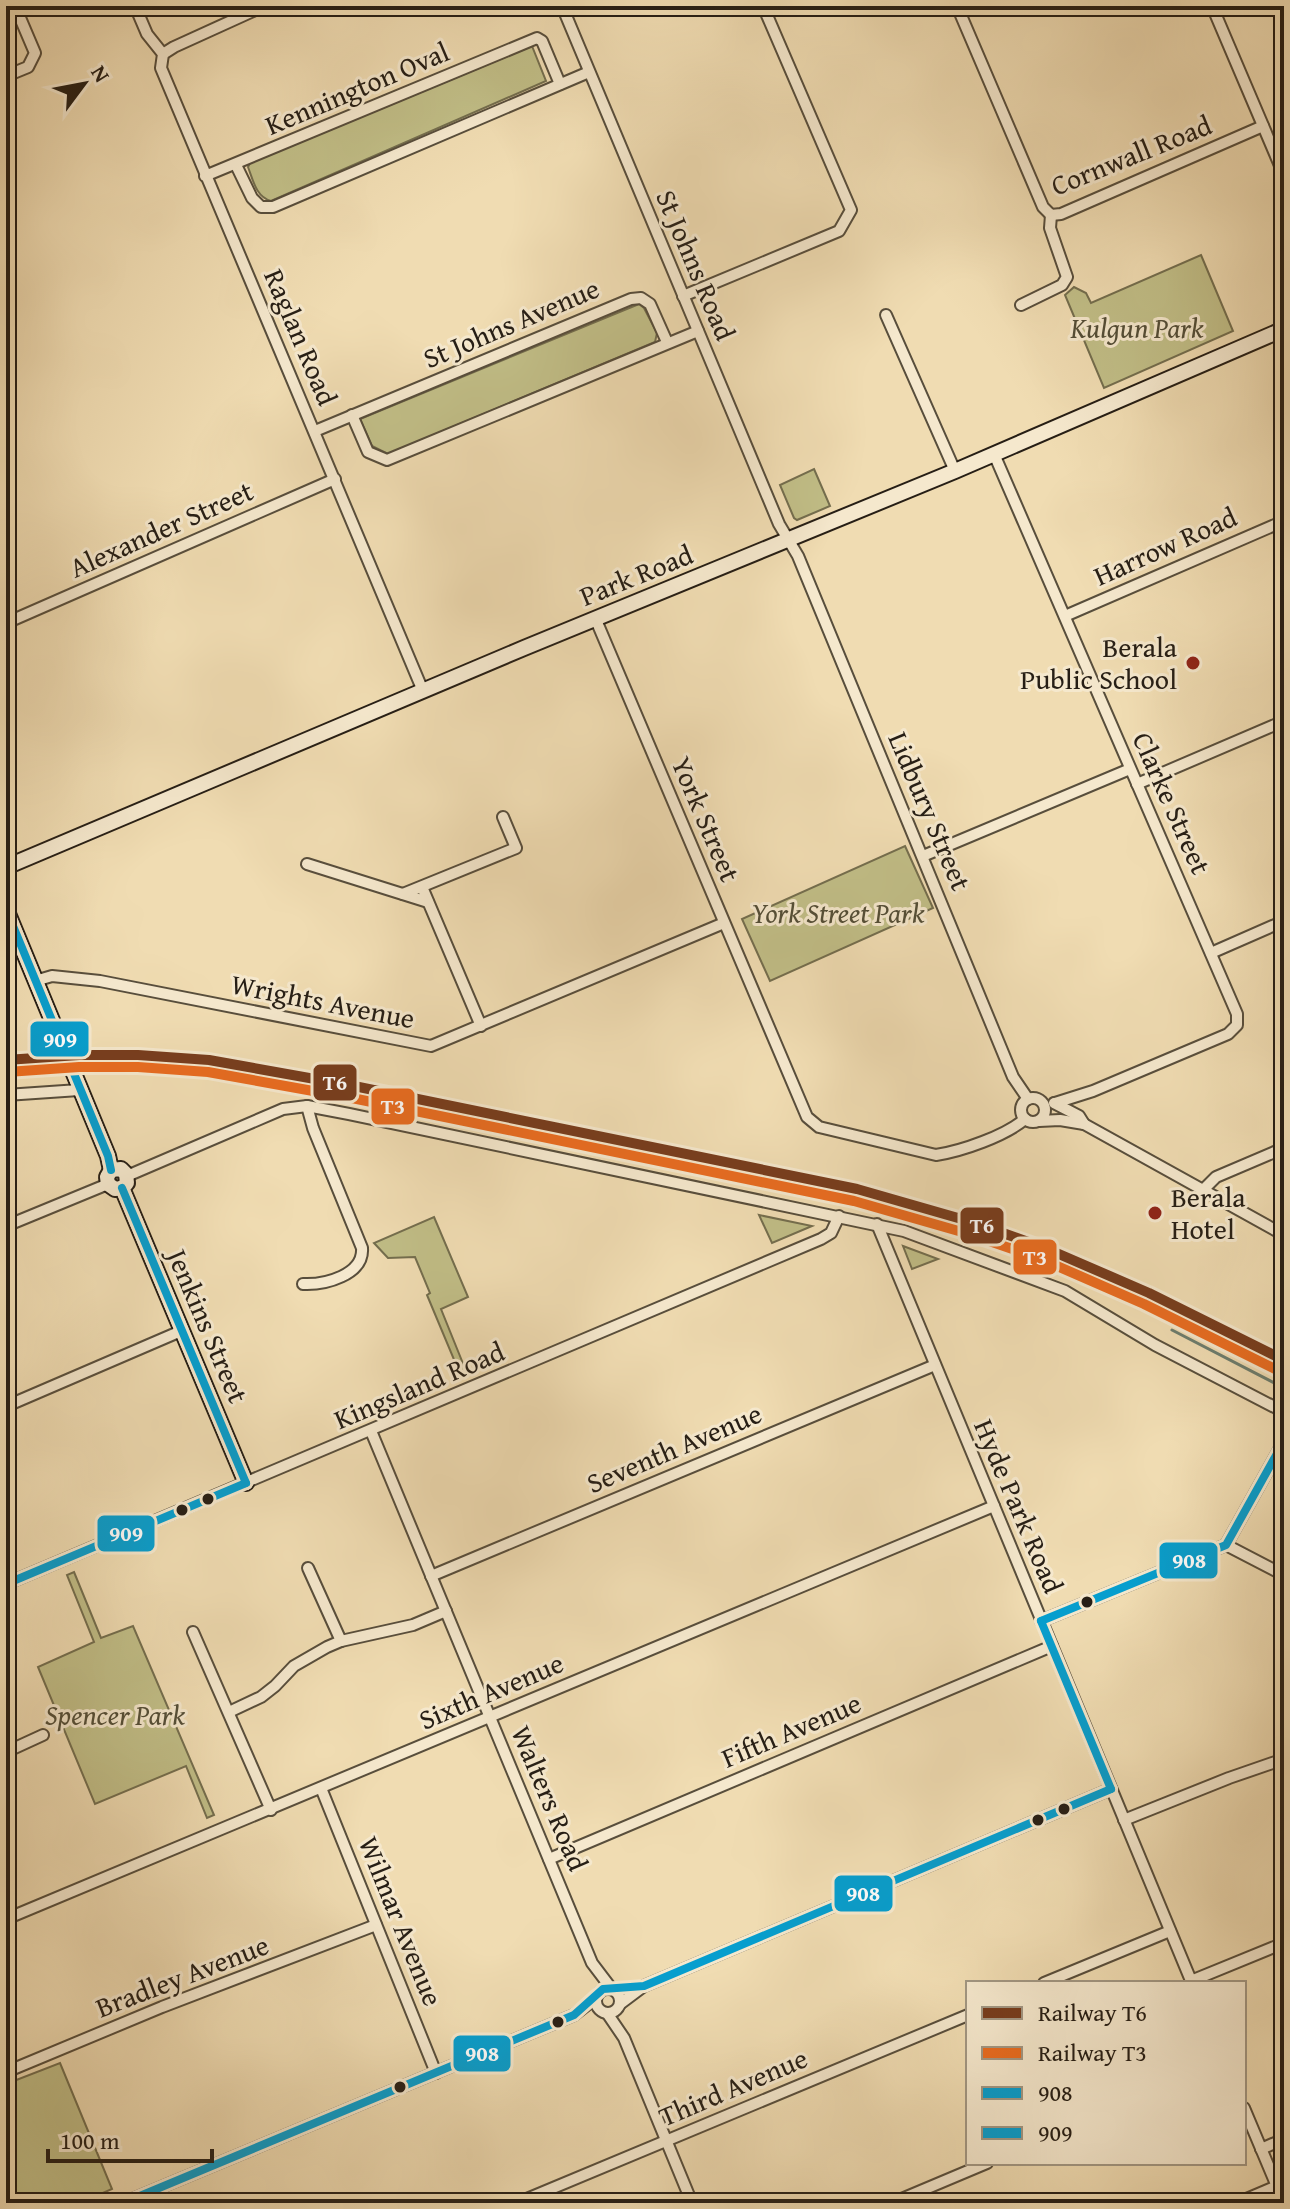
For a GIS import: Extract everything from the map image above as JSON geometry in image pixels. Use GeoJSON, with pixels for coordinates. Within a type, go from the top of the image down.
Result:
{"type":"FeatureCollection","features":[{"type":"Feature","properties":{"kind":"main road","name":"Park Road"},"geometry":{"type":"LineString","coordinates":[[6,867],[789,541],[1284,329]]}},
{"type":"Feature","properties":{"kind":"main road","name":"Jenkins Street"},"geometry":{"type":"LineString","coordinates":[[6,909],[79,1090],[246,1483]]}},
{"type":"Feature","properties":{"kind":"street","name":"Raglan Road"},"geometry":{"type":"LineString","coordinates":[[135,6],[147,34],[163,54],[161,68],[205,176],[423,691]]}},
{"type":"Feature","properties":{"kind":"street"},"geometry":{"type":"LineString","coordinates":[[163,54],[264,6]]}},
{"type":"Feature","properties":{"kind":"street","name":"St Johns Road"},"geometry":{"type":"LineString","coordinates":[[562,6],[779,524],[789,541]]}},
{"type":"Feature","properties":{"kind":"street"},"geometry":{"type":"LineString","coordinates":[[683,296],[839,231],[851,210],[763,6]]}},
{"type":"Feature","properties":{"kind":"street","name":"Cornwall Road"},"geometry":{"type":"LineString","coordinates":[[957,6],[1043,207],[1051,215],[1061,214],[1263,126]]}},
{"type":"Feature","properties":{"kind":"street"},"geometry":{"type":"LineString","coordinates":[[1212,6],[1284,175]]}},
{"type":"Feature","properties":{"kind":"street"},"geometry":{"type":"LineString","coordinates":[[6,76],[28,67],[35,53],[11,7]]}},
{"type":"Feature","properties":{"kind":"street","name":"Kennington Oval"},"geometry":{"type":"LineString","coordinates":[[205,176],[537,38],[542,41],[560,84]]}},
{"type":"Feature","properties":{"kind":"street"},"geometry":{"type":"LineString","coordinates":[[236,165],[252,198],[261,207],[273,207],[589,72]]}},
{"type":"Feature","properties":{"kind":"street"},"geometry":{"type":"LineString","coordinates":[[1021,305],[1062,285],[1067,277],[1050,228],[1051,215]]}},
{"type":"Feature","properties":{"kind":"street","name":"St Johns Avenue"},"geometry":{"type":"LineString","coordinates":[[315,431],[631,299],[641,298],[650,304],[667,342]]}},
{"type":"Feature","properties":{"kind":"street"},"geometry":{"type":"LineString","coordinates":[[886,315],[955,471]]}},
{"type":"Feature","properties":{"kind":"street"},"geometry":{"type":"LineString","coordinates":[[352,415],[368,452],[387,460],[698,331]]}},
{"type":"Feature","properties":{"kind":"street","name":"Clarke Street"},"geometry":{"type":"LineString","coordinates":[[994,454],[1237,1014],[1237,1025],[1233,1030],[1093,1091],[1050,1104]]}},
{"type":"Feature","properties":{"kind":"street","name":"Alexander Street"},"geometry":{"type":"LineString","coordinates":[[6,623],[335,479]]}},
{"type":"Feature","properties":{"kind":"street","name":"Harrow Road"},"geometry":{"type":"LineString","coordinates":[[1065,616],[1284,521]]}},
{"type":"Feature","properties":{"kind":"street","name":"Lidbury Street"},"geometry":{"type":"LineString","coordinates":[[789,541],[798,556],[1013,1077],[1028,1099]]}},
{"type":"Feature","properties":{"kind":"street","name":"York Street"},"geometry":{"type":"LineString","coordinates":[[596,620],[803,1110],[813,1124],[936,1155],[953,1152],[1011,1129],[1025,1119]]}},
{"type":"Feature","properties":{"kind":"street"},"geometry":{"type":"LineString","coordinates":[[1137,784],[1284,721]]}},
{"type":"Feature","properties":{"kind":"street"},"geometry":{"type":"LineString","coordinates":[[923,856],[1130,769]]}},
{"type":"Feature","properties":{"kind":"street"},"geometry":{"type":"LineString","coordinates":[[403,894],[516,848],[503,817]]}},
{"type":"Feature","properties":{"kind":"street"},"geometry":{"type":"LineString","coordinates":[[307,864],[428,902]]}},
{"type":"Feature","properties":{"kind":"street"},"geometry":{"type":"LineString","coordinates":[[422,887],[481,1026]]}},
{"type":"Feature","properties":{"kind":"street"},"geometry":{"type":"LineString","coordinates":[[1211,953],[1284,921]]}},
{"type":"Feature","properties":{"kind":"street","name":"Wrights Avenue"},"geometry":{"type":"LineString","coordinates":[[35,981],[52,976],[100,981],[424,1046],[437,1045],[724,923]]}},
{"type":"Feature","properties":{"kind":"street"},"geometry":{"type":"LineString","coordinates":[[6,1095],[79,1090]]}},
{"type":"Feature","properties":{"kind":"street"},"geometry":{"type":"LineString","coordinates":[[1081,1120],[1078,1106],[1093,1091]]}},
{"type":"Feature","properties":{"kind":"street"},"geometry":{"type":"LineString","coordinates":[[1081,1120],[1030,1122],[1025,1119],[1021,1109],[1028,1099],[1037,1098],[1050,1104],[1081,1120],[1202,1191],[1284,1235]]}},
{"type":"Feature","properties":{"kind":"street"},"geometry":{"type":"LineString","coordinates":[[1039,1121],[1050,1104]]}},
{"type":"Feature","properties":{"kind":"street"},"geometry":{"type":"LineString","coordinates":[[303,1284],[320,1285],[357,1268],[363,1256],[307,1106]]}},
{"type":"Feature","properties":{"kind":"street"},"geometry":{"type":"LineString","coordinates":[[6,1226],[283,1109],[307,1106],[904,1231],[1065,1291],[1155,1345],[1284,1412]]}},
{"type":"Feature","properties":{"kind":"street"},"geometry":{"type":"LineString","coordinates":[[1202,1191],[1216,1177],[1284,1148]]}},
{"type":"Feature","properties":{"kind":"street","name":"Kingsland Road"},"geometry":{"type":"LineString","coordinates":[[6,1584],[821,1239],[831,1233],[839,1216]]}},
{"type":"Feature","properties":{"kind":"street","name":"Hyde Park Road"},"geometry":{"type":"LineString","coordinates":[[877,1224],[1192,1981]]}},
{"type":"Feature","properties":{"kind":"street"},"geometry":{"type":"LineString","coordinates":[[9,1405],[181,1331]]}},
{"type":"Feature","properties":{"kind":"street","name":"Seventh Avenue"},"geometry":{"type":"LineString","coordinates":[[431,1576],[935,1365]]}},
{"type":"Feature","properties":{"kind":"street","name":"Walters Road"},"geometry":{"type":"LineString","coordinates":[[371,1431],[592,1963],[596,1996]]}},
{"type":"Feature","properties":{"kind":"street"},"geometry":{"type":"LineString","coordinates":[[1041,1621],[1226,1545],[1284,1441]]}},
{"type":"Feature","properties":{"kind":"street","name":"Sixth Avenue"},"geometry":{"type":"LineString","coordinates":[[6,1919],[994,1506]]}},
{"type":"Feature","properties":{"kind":"street"},"geometry":{"type":"LineString","coordinates":[[1226,1545],[1284,1575]]}},
{"type":"Feature","properties":{"kind":"street"},"geometry":{"type":"LineString","coordinates":[[308,1568],[341,1641]]}},
{"type":"Feature","properties":{"kind":"street"},"geometry":{"type":"LineString","coordinates":[[229,1712],[261,1697],[294,1666],[341,1641],[389,1632],[446,1611]]}},
{"type":"Feature","properties":{"kind":"street"},"geometry":{"type":"LineString","coordinates":[[193,1632],[271,1810]]}},
{"type":"Feature","properties":{"kind":"street","name":"Fifth Avenue"},"geometry":{"type":"LineString","coordinates":[[549,1859],[1052,1646]]}},
{"type":"Feature","properties":{"kind":"street"},"geometry":{"type":"LineString","coordinates":[[6,1752],[43,1735]]}},
{"type":"Feature","properties":{"kind":"street"},"geometry":{"type":"LineString","coordinates":[[1124,1820],[1284,1759]]}},
{"type":"Feature","properties":{"kind":"street","name":"Wilmar Avenue"},"geometry":{"type":"LineString","coordinates":[[321,1788],[436,2073]]}},
{"type":"Feature","properties":{"kind":"street"},"geometry":{"type":"LineString","coordinates":[[574,2015],[614,2012],[644,1986],[1111,1789]]}},
{"type":"Feature","properties":{"kind":"street","name":"Bradley Avenue"},"geometry":{"type":"LineString","coordinates":[[6,2072],[174,2002],[376,1925]]}},
{"type":"Feature","properties":{"kind":"street"},"geometry":{"type":"LineString","coordinates":[[1049,1981],[1170,1931]]}},
{"type":"Feature","properties":{"kind":"street"},"geometry":{"type":"LineString","coordinates":[[1194,1981],[1284,1943]]}},
{"type":"Feature","properties":{"kind":"street","name":"Walters Road"},"geometry":{"type":"LineString","coordinates":[[592,1963],[613,1989]]}},
{"type":"Feature","properties":{"kind":"street"},"geometry":{"type":"LineString","coordinates":[[123,2203],[574,2015],[603,1989],[644,1986]]}},
{"type":"Feature","properties":{"kind":"street"},"geometry":{"type":"LineString","coordinates":[[613,1989],[620,1996],[624,2038]]}},
{"type":"Feature","properties":{"kind":"street"},"geometry":{"type":"LineString","coordinates":[[596,1996],[597,2006],[624,2038],[692,2203]]}},
{"type":"Feature","properties":{"kind":"street","name":"Third Avenue"},"geometry":{"type":"LineString","coordinates":[[517,2203],[966,2016]]}},
{"type":"Feature","properties":{"kind":"street"},"geometry":{"type":"LineString","coordinates":[[1246,2113],[1284,2203]]}},
{"type":"Feature","properties":{"kind":"street"},"geometry":{"type":"LineString","coordinates":[[1261,2149],[1284,2139]]}},
{"type":"Feature","properties":{"kind":"street"},"geometry":{"type":"LineString","coordinates":[[892,2203],[982,2165]]}},
{"type":"Feature","properties":{"kind":"street"},"geometry":{"type":"LineString","coordinates":[[1237,2203],[1277,2186]]}},
{"type":"Feature","properties":{"kind":"green space"},"geometry":{"type":"Polygon","coordinates":[[[532,46],[546,81],[271,201],[262,196],[256,187],[248,167],[250,163],[532,46]]]}},
{"type":"Feature","properties":{"kind":"green space","name":"Kulgun Park"},"geometry":{"type":"Polygon","coordinates":[[[1201,255],[1233,331],[1104,388],[1065,295],[1074,287],[1086,293],[1091,303],[1201,255]]]}},
{"type":"Feature","properties":{"kind":"green space"},"geometry":{"type":"Polygon","coordinates":[[[639,304],[657,333],[655,342],[388,454],[372,446],[360,419],[639,304]]]}},
{"type":"Feature","properties":{"kind":"green space"},"geometry":{"type":"Polygon","coordinates":[[[814,469],[830,506],[797,520],[780,485],[814,469]]]}},
{"type":"Feature","properties":{"kind":"green space","name":"York Street Park"},"geometry":{"type":"Polygon","coordinates":[[[905,846],[933,908],[770,981],[742,919],[905,846]]]}},
{"type":"Feature","properties":{"kind":"green space"},"geometry":{"type":"Polygon","coordinates":[[[759,1215],[812,1226],[772,1243],[759,1215]]]}},
{"type":"Feature","properties":{"kind":"green space"},"geometry":{"type":"Polygon","coordinates":[[[434,1217],[468,1297],[441,1309],[466,1371],[460,1374],[427,1295],[430,1293],[415,1257],[388,1258],[374,1243],[434,1217]]]}},
{"type":"Feature","properties":{"kind":"green space"},"geometry":{"type":"Polygon","coordinates":[[[903,1246],[938,1259],[912,1269],[903,1246]]]}},
{"type":"Feature","properties":{"kind":"green space","name":"Spencer Park"},"geometry":{"type":"Polygon","coordinates":[[[74,1572],[101,1638],[133,1626],[214,1815],[207,1818],[186,1766],[95,1804],[38,1667],[94,1642],[67,1575],[74,1572]]]}},
{"type":"Feature","properties":{"kind":"green space"},"geometry":{"type":"Polygon","coordinates":[[[60,2063],[112,2189],[80,2203],[6,2203],[6,2084],[60,2063]]]}},
{"type":"Feature","properties":{"kind":"waterway"},"geometry":{"type":"LineString","coordinates":[[1172,1330],[1284,1388]]}},
{"type":"Feature","properties":{"kind":"rail line","name":"T6"},"geometry":{"type":"LineString","coordinates":[[6,1060],[79,1055],[209,1060],[354,1086],[857,1189],[972,1222],[1045,1248],[1149,1293],[1284,1360]]}},
{"type":"Feature","properties":{"kind":"rail line","name":"T3"},"geometry":{"type":"LineString","coordinates":[[7,1072],[79,1067],[208,1072],[352,1098],[854,1201],[969,1234],[1041,1259],[1144,1304],[1279,1371]]}},
{"type":"Feature","properties":{"kind":"transit line","name":"909"},"geometry":{"type":"LineString","coordinates":[[6,909],[108,1156],[111,1170]]}},
{"type":"Feature","properties":{"kind":"transit line","name":"909"},"geometry":{"type":"LineString","coordinates":[[122,1188],[246,1483]]}},
{"type":"Feature","properties":{"kind":"transit line","name":"908"},"geometry":{"type":"LineString","coordinates":[[1041,1621],[1226,1545],[1284,1441]]}},
{"type":"Feature","properties":{"kind":"transit line","name":"909"},"geometry":{"type":"LineString","coordinates":[[6,1584],[246,1483]]}},
{"type":"Feature","properties":{"kind":"transit line","name":"908"},"geometry":{"type":"LineString","coordinates":[[1041,1621],[1111,1789]]}},
{"type":"Feature","properties":{"kind":"transit line","name":"908"},"geometry":{"type":"LineString","coordinates":[[123,2203],[574,2015],[603,1989],[644,1986],[1111,1789]]}},
{"type":"Feature","properties":{"kind":"place","name":"Berala Public School"},"geometry":{"type":"Point","coordinates":[1193,663]}},
{"type":"Feature","properties":{"kind":"place","name":"Berala Hotel"},"geometry":{"type":"Point","coordinates":[1155,1213]}}]}
